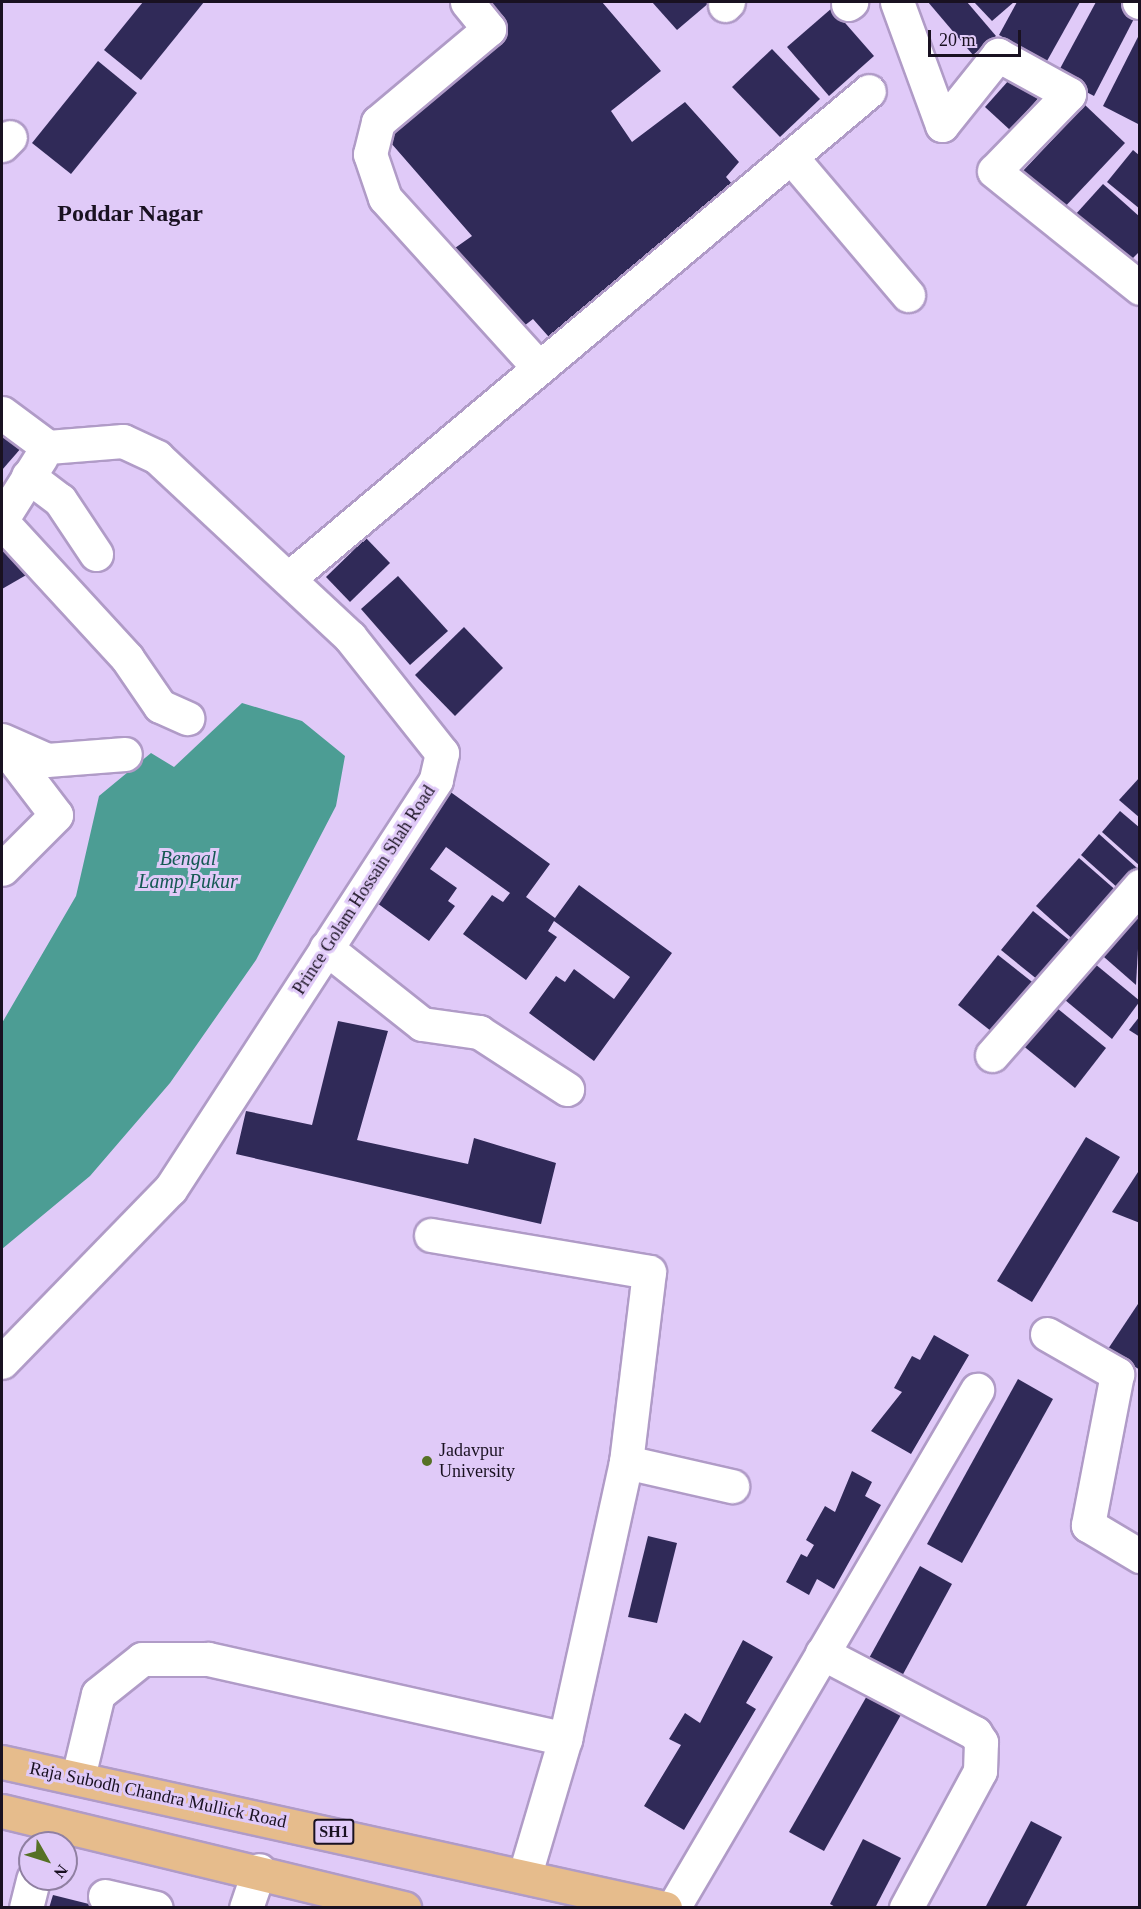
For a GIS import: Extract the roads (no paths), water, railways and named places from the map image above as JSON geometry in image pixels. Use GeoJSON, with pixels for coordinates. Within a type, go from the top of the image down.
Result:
{"type":"FeatureCollection","features":[{"type":"Feature","properties":{"kind":"main road","name":"Raja Subodh Chandra Mullick Road"},"geometry":{"type":"LineString","coordinates":[[2,1762],[525,1874],[665,1908]]}},
{"type":"Feature","properties":{"kind":"main road"},"geometry":{"type":"LineString","coordinates":[[2,1810],[43,1831]]}},
{"type":"Feature","properties":{"kind":"main road"},"geometry":{"type":"LineString","coordinates":[[78,1838],[259,1870],[404,1908]]}},
{"type":"Feature","properties":{"kind":"street"},"geometry":{"type":"LineString","coordinates":[[467,2],[489,29],[378,122],[370,154],[385,198],[539,368]]}},
{"type":"Feature","properties":{"kind":"street"},"geometry":{"type":"LineString","coordinates":[[897,2],[942,125],[999,56],[1069,94],[994,171],[1140,288]]}},
{"type":"Feature","properties":{"kind":"street"},"geometry":{"type":"LineString","coordinates":[[289,578],[869,92]]}},
{"type":"Feature","properties":{"kind":"street"},"geometry":{"type":"LineString","coordinates":[[791,157],[908,295]]}},
{"type":"Feature","properties":{"kind":"street"},"geometry":{"type":"LineString","coordinates":[[2,413],[48,447],[2,521],[127,658],[160,706],[187,718]]}},
{"type":"Feature","properties":{"kind":"street","name":"Prince Golam Hossain Shah Road"},"geometry":{"type":"LineString","coordinates":[[2,1362],[170,1189],[436,780],[442,753],[350,637],[157,457],[123,441],[48,447]]}},
{"type":"Feature","properties":{"kind":"street"},"geometry":{"type":"LineString","coordinates":[[28,476],[60,500],[96,554]]}},
{"type":"Feature","properties":{"kind":"street"},"geometry":{"type":"LineString","coordinates":[[2,742],[47,760],[125,754]]}},
{"type":"Feature","properties":{"kind":"street"},"geometry":{"type":"LineString","coordinates":[[2,742],[56,815],[2,869]]}},
{"type":"Feature","properties":{"kind":"street"},"geometry":{"type":"LineString","coordinates":[[992,1055],[1140,886]]}},
{"type":"Feature","properties":{"kind":"street"},"geometry":{"type":"LineString","coordinates":[[326,948],[422,1024],[479,1032],[567,1089]]}},
{"type":"Feature","properties":{"kind":"street"},"geometry":{"type":"LineString","coordinates":[[431,1235],[649,1272],[626,1462],[565,1739],[525,1874]]}},
{"type":"Feature","properties":{"kind":"street"},"geometry":{"type":"LineString","coordinates":[[1047,1334],[1117,1374],[1088,1524],[1140,1556]]}},
{"type":"Feature","properties":{"kind":"street"},"geometry":{"type":"LineString","coordinates":[[673,1908],[977,1390]]}},
{"type":"Feature","properties":{"kind":"street"},"geometry":{"type":"LineString","coordinates":[[626,1462],[732,1486]]}},
{"type":"Feature","properties":{"kind":"street"},"geometry":{"type":"LineString","coordinates":[[822,1653],[975,1733],[981,1742],[980,1771],[906,1908]]}},
{"type":"Feature","properties":{"kind":"street"},"geometry":{"type":"LineString","coordinates":[[78,1777],[98,1694],[142,1659],[208,1659],[565,1739]]}},
{"type":"Feature","properties":{"kind":"street"},"geometry":{"type":"LineString","coordinates":[[246,1908],[259,1870]]}},
{"type":"Feature","properties":{"kind":"street"},"geometry":{"type":"LineString","coordinates":[[26,1908],[30,1891]]}},
{"type":"Feature","properties":{"kind":"street"},"geometry":{"type":"LineString","coordinates":[[105,1896],[156,1908]]}},
{"type":"Feature","properties":{"kind":"water","name":"Bengal Lamp Pukur"},"geometry":{"type":"Polygon","coordinates":[[[242,703],[302,721],[345,756],[336,806],[256,960],[170,1083],[90,1176],[2,1249],[2,1023],[76,896],[99,796],[151,753],[174,767],[242,703]]]}},
{"type":"Feature","properties":{"kind":"place","name":"Jadavpur University"},"geometry":{"type":"Point","coordinates":[427,1461]}},
{"type":"Feature","properties":{"kind":"district","name":"Poddar Nagar"},"geometry":{"type":"Point","coordinates":[130,214]}}]}
